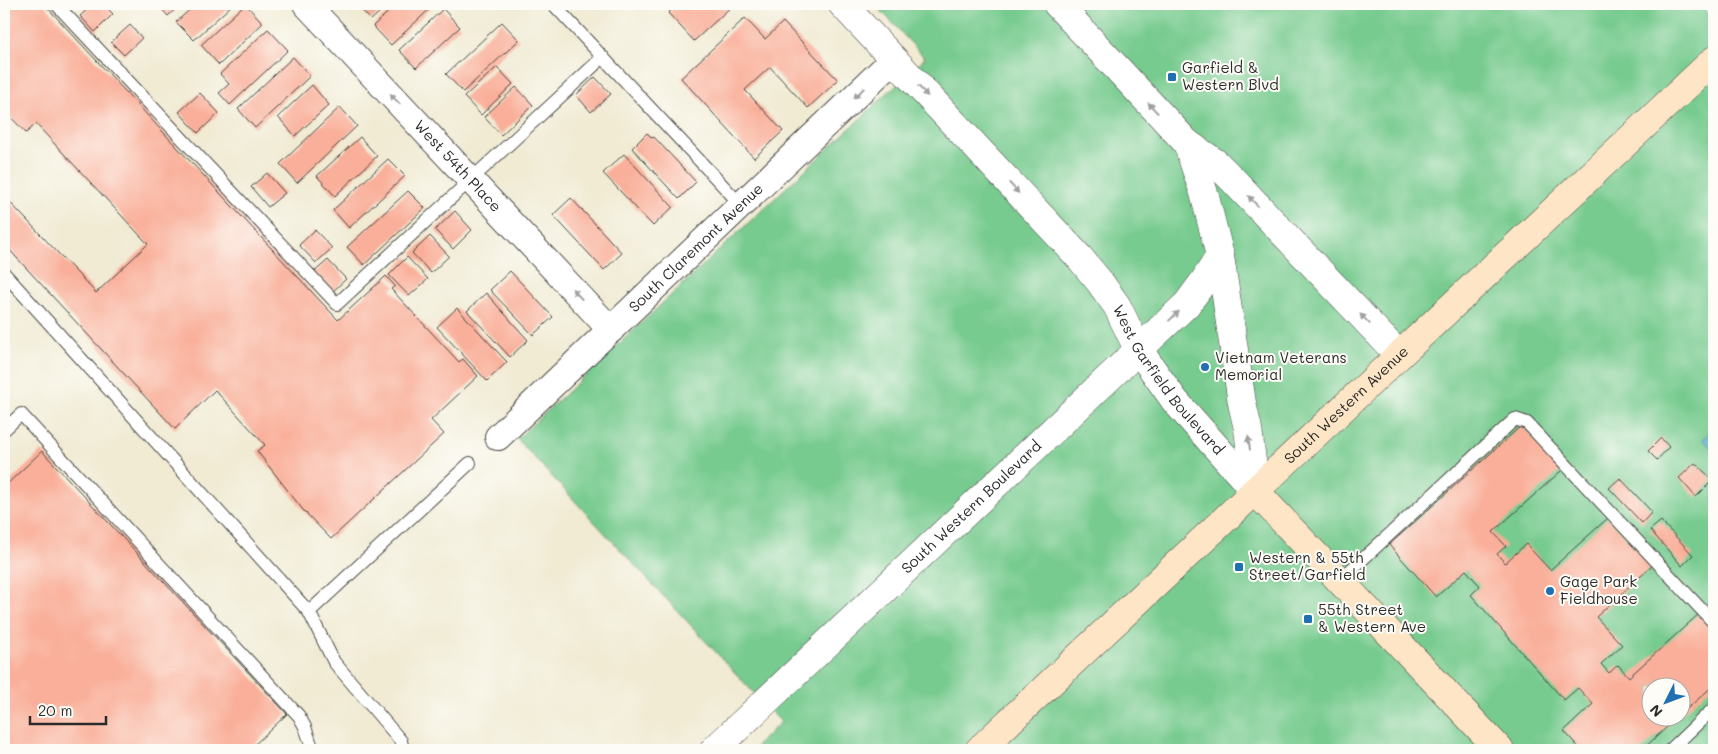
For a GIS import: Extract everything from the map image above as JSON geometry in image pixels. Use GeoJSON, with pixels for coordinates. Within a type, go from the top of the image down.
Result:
{"type":"FeatureCollection","features":[{"type":"Feature","properties":{"kind":"main road","name":"South Western Avenue"},"geometry":{"type":"LineString","coordinates":[[979,750],[1714,60]]}},
{"type":"Feature","properties":{"kind":"main road"},"geometry":{"type":"LineString","coordinates":[[1256,492],[1500,750]]}},
{"type":"Feature","properties":{"kind":"street","name":"West 54th Place"},"geometry":{"type":"LineString","coordinates":[[306,4],[611,330]]}},
{"type":"Feature","properties":{"kind":"street","name":"West Garfield Boulevard"},"geometry":{"type":"LineString","coordinates":[[842,4],[1099,281],[1116,306],[1138,349],[1174,401],[1256,492]]}},
{"type":"Feature","properties":{"kind":"street","name":"West Garfield Boulevard"},"geometry":{"type":"LineString","coordinates":[[1057,4],[1187,143],[1216,163],[1399,355]]}},
{"type":"Feature","properties":{"kind":"street","name":"South Claremont Avenue"},"geometry":{"type":"LineString","coordinates":[[498,438],[894,59]]}},
{"type":"Feature","properties":{"kind":"street","name":"West Garfield Boulevard"},"geometry":{"type":"LineString","coordinates":[[1187,143],[1204,193],[1220,256],[1242,403],[1248,429],[1256,492]]}},
{"type":"Feature","properties":{"kind":"street","name":"South Western Boulevard"},"geometry":{"type":"LineString","coordinates":[[714,750],[1187,304],[1220,256]]}},
{"type":"Feature","properties":{"kind":"lane"},"geometry":{"type":"LineString","coordinates":[[56,4],[337,304],[603,57]]}},
{"type":"Feature","properties":{"kind":"lane"},"geometry":{"type":"LineString","coordinates":[[553,4],[741,205]]}},
{"type":"Feature","properties":{"kind":"lane"},"geometry":{"type":"LineString","coordinates":[[4,273],[310,612],[334,662],[401,742],[403,750]]}},
{"type":"Feature","properties":{"kind":"lane"},"geometry":{"type":"LineString","coordinates":[[4,430],[22,414],[299,716],[313,750]]}},
{"type":"Feature","properties":{"kind":"lane"},"geometry":{"type":"LineString","coordinates":[[1340,580],[1515,419],[1527,423],[1714,623]]}},
{"type":"Feature","properties":{"kind":"lane"},"geometry":{"type":"LineString","coordinates":[[310,612],[470,463]]}},
{"type":"Feature","properties":{"kind":"lane"},"geometry":{"type":"LineString","coordinates":[[1670,750],[1714,708]]}},
{"type":"Feature","properties":{"kind":"green space"},"geometry":{"type":"Polygon","coordinates":[[[875,4],[1699,4],[1714,21],[1714,750],[752,750],[781,722],[517,439],[925,58],[875,4]]]}},
{"type":"Feature","properties":{"kind":"water"},"geometry":{"type":"Polygon","coordinates":[[[1714,429],[1714,451],[1703,439],[1714,429]]]}},
{"type":"Feature","properties":{"kind":"building"},"geometry":{"type":"Polygon","coordinates":[[[4,4],[44,4],[338,320],[386,276],[395,286],[391,289],[459,362],[463,359],[478,376],[431,420],[444,434],[331,539],[303,510],[257,451],[265,445],[215,390],[175,429],[4,244],[4,196],[96,293],[148,244],[36,124],[26,133],[4,110],[4,4]]]}},
{"type":"Feature","properties":{"kind":"building"},"geometry":{"type":"Polygon","coordinates":[[[93,4],[103,4],[113,14],[95,32],[80,16],[93,4]]]}},
{"type":"Feature","properties":{"kind":"building"},"geometry":{"type":"Polygon","coordinates":[[[157,4],[181,4],[168,16],[157,4]]]}},
{"type":"Feature","properties":{"kind":"building"},"geometry":{"type":"Polygon","coordinates":[[[196,4],[233,4],[194,40],[176,22],[196,4]]]}},
{"type":"Feature","properties":{"kind":"building"},"geometry":{"type":"Polygon","coordinates":[[[245,4],[263,23],[219,65],[201,45],[245,4]]]}},
{"type":"Feature","properties":{"kind":"building"},"geometry":{"type":"Polygon","coordinates":[[[356,4],[389,4],[371,20],[356,4]]]}},
{"type":"Feature","properties":{"kind":"building"},"geometry":{"type":"Polygon","coordinates":[[[397,4],[435,4],[391,45],[373,26],[397,4]]]}},
{"type":"Feature","properties":{"kind":"building"},"geometry":{"type":"Polygon","coordinates":[[[679,4],[734,4],[694,41],[668,13],[679,4]]]}},
{"type":"Feature","properties":{"kind":"building"},"geometry":{"type":"Polygon","coordinates":[[[443,9],[460,27],[416,68],[399,50],[443,9]]]}},
{"type":"Feature","properties":{"kind":"building"},"geometry":{"type":"Polygon","coordinates":[[[745,18],[765,39],[783,22],[838,80],[808,108],[770,67],[745,90],[783,131],[754,158],[681,78],[745,18]]]}},
{"type":"Feature","properties":{"kind":"building"},"geometry":{"type":"Polygon","coordinates":[[[502,22],[519,40],[463,92],[446,74],[502,22]]]}},
{"type":"Feature","properties":{"kind":"building"},"geometry":{"type":"Polygon","coordinates":[[[130,25],[142,38],[124,55],[111,42],[130,25]]]}},
{"type":"Feature","properties":{"kind":"building"},"geometry":{"type":"Polygon","coordinates":[[[268,29],[288,50],[230,105],[219,93],[229,84],[220,74],[268,29]]]}},
{"type":"Feature","properties":{"kind":"building"},"geometry":{"type":"Polygon","coordinates":[[[293,57],[310,76],[255,128],[238,109],[293,57]]]}},
{"type":"Feature","properties":{"kind":"building"},"geometry":{"type":"Polygon","coordinates":[[[497,67],[513,84],[481,115],[464,97],[497,67]]]}},
{"type":"Feature","properties":{"kind":"building"},"geometry":{"type":"Polygon","coordinates":[[[595,77],[611,94],[591,112],[576,95],[595,77]]]}},
{"type":"Feature","properties":{"kind":"building"},"geometry":{"type":"Polygon","coordinates":[[[312,85],[329,105],[295,136],[278,117],[312,85]]]}},
{"type":"Feature","properties":{"kind":"building"},"geometry":{"type":"Polygon","coordinates":[[[516,87],[533,105],[501,135],[484,117],[516,87]]]}},
{"type":"Feature","properties":{"kind":"building"},"geometry":{"type":"Polygon","coordinates":[[[200,93],[219,113],[198,133],[179,112],[200,93]]]}},
{"type":"Feature","properties":{"kind":"building"},"geometry":{"type":"Polygon","coordinates":[[[340,107],[357,126],[297,183],[280,164],[340,107]]]}},
{"type":"Feature","properties":{"kind":"building"},"geometry":{"type":"Polygon","coordinates":[[[647,133],[652,138],[654,137],[696,182],[679,199],[632,148],[647,133]]]}},
{"type":"Feature","properties":{"kind":"building"},"geometry":{"type":"Polygon","coordinates":[[[360,137],[377,156],[335,196],[317,176],[360,137]]]}},
{"type":"Feature","properties":{"kind":"building"},"geometry":{"type":"Polygon","coordinates":[[[624,154],[673,207],[653,226],[603,173],[624,154]]]}},
{"type":"Feature","properties":{"kind":"building"},"geometry":{"type":"Polygon","coordinates":[[[388,159],[405,176],[349,228],[333,210],[388,159]]]}},
{"type":"Feature","properties":{"kind":"building"},"geometry":{"type":"Polygon","coordinates":[[[267,173],[285,193],[268,207],[251,187],[267,173]]]}},
{"type":"Feature","properties":{"kind":"building"},"geometry":{"type":"Polygon","coordinates":[[[408,191],[425,208],[364,265],[347,247],[408,191]]]}},
{"type":"Feature","properties":{"kind":"building"},"geometry":{"type":"Polygon","coordinates":[[[571,198],[622,253],[604,270],[553,215],[571,198]]]}},
{"type":"Feature","properties":{"kind":"building"},"geometry":{"type":"Polygon","coordinates":[[[455,211],[472,230],[453,249],[435,230],[455,211]]]}},
{"type":"Feature","properties":{"kind":"building"},"geometry":{"type":"Polygon","coordinates":[[[315,230],[332,248],[316,263],[299,245],[315,230]]]}},
{"type":"Feature","properties":{"kind":"building"},"geometry":{"type":"Polygon","coordinates":[[[430,236],[449,256],[431,273],[412,253],[430,236]]]}},
{"type":"Feature","properties":{"kind":"building"},"geometry":{"type":"Polygon","coordinates":[[[407,257],[428,279],[409,296],[389,275],[407,257]]]}},
{"type":"Feature","properties":{"kind":"building"},"geometry":{"type":"Polygon","coordinates":[[[328,260],[346,279],[330,294],[312,274],[328,260]]]}},
{"type":"Feature","properties":{"kind":"building"},"geometry":{"type":"Polygon","coordinates":[[[510,271],[553,317],[533,335],[490,290],[510,271]]]}},
{"type":"Feature","properties":{"kind":"building"},"geometry":{"type":"Polygon","coordinates":[[[486,293],[528,340],[510,357],[467,311],[486,293]]]}},
{"type":"Feature","properties":{"kind":"building"},"geometry":{"type":"Polygon","coordinates":[[[457,308],[507,362],[487,381],[437,327],[457,308]]]}},
{"type":"Feature","properties":{"kind":"building","name":"Gage Park Fieldhouse"},"geometry":{"type":"Polygon","coordinates":[[[1522,425],[1562,470],[1493,532],[1506,546],[1497,554],[1505,563],[1526,544],[1550,570],[1608,518],[1652,566],[1596,617],[1622,645],[1601,664],[1609,673],[1618,665],[1629,677],[1700,613],[1714,629],[1714,685],[1690,706],[1690,676],[1640,676],[1640,726],[1668,726],[1642,750],[1581,750],[1564,731],[1593,704],[1578,688],[1564,700],[1471,595],[1480,586],[1466,570],[1436,597],[1389,545],[1522,425]]]}},
{"type":"Feature","properties":{"kind":"building"},"geometry":{"type":"Polygon","coordinates":[[[1661,438],[1669,447],[1657,460],[1648,451],[1661,438]]]}},
{"type":"Feature","properties":{"kind":"building"},"geometry":{"type":"Polygon","coordinates":[[[42,451],[287,714],[251,748],[253,750],[4,750],[4,487],[42,451]]]}},
{"type":"Feature","properties":{"kind":"building"},"geometry":{"type":"Polygon","coordinates":[[[1695,463],[1713,480],[1696,497],[1679,478],[1695,463]]]}},
{"type":"Feature","properties":{"kind":"building"},"geometry":{"type":"Polygon","coordinates":[[[1620,478],[1652,512],[1642,523],[1609,488],[1620,478]]]}},
{"type":"Feature","properties":{"kind":"building"},"geometry":{"type":"Polygon","coordinates":[[[1661,521],[1693,555],[1682,566],[1650,530],[1661,521]]]}},
{"type":"Feature","properties":{"kind":"place","name":"Garfield & Western Blvd"},"geometry":{"type":"Point","coordinates":[1172,77]}},
{"type":"Feature","properties":{"kind":"place","name":"Vietnam Veterans Memorial"},"geometry":{"type":"Point","coordinates":[1205,367]}},
{"type":"Feature","properties":{"kind":"place","name":"Western & 55th Street/Garfield"},"geometry":{"type":"Point","coordinates":[1239,567]}},
{"type":"Feature","properties":{"kind":"place","name":"Gage Park Fieldhouse"},"geometry":{"type":"Point","coordinates":[1550,591]}},
{"type":"Feature","properties":{"kind":"place","name":"55th Street & Western Ave"},"geometry":{"type":"Point","coordinates":[1308,619]}}]}
